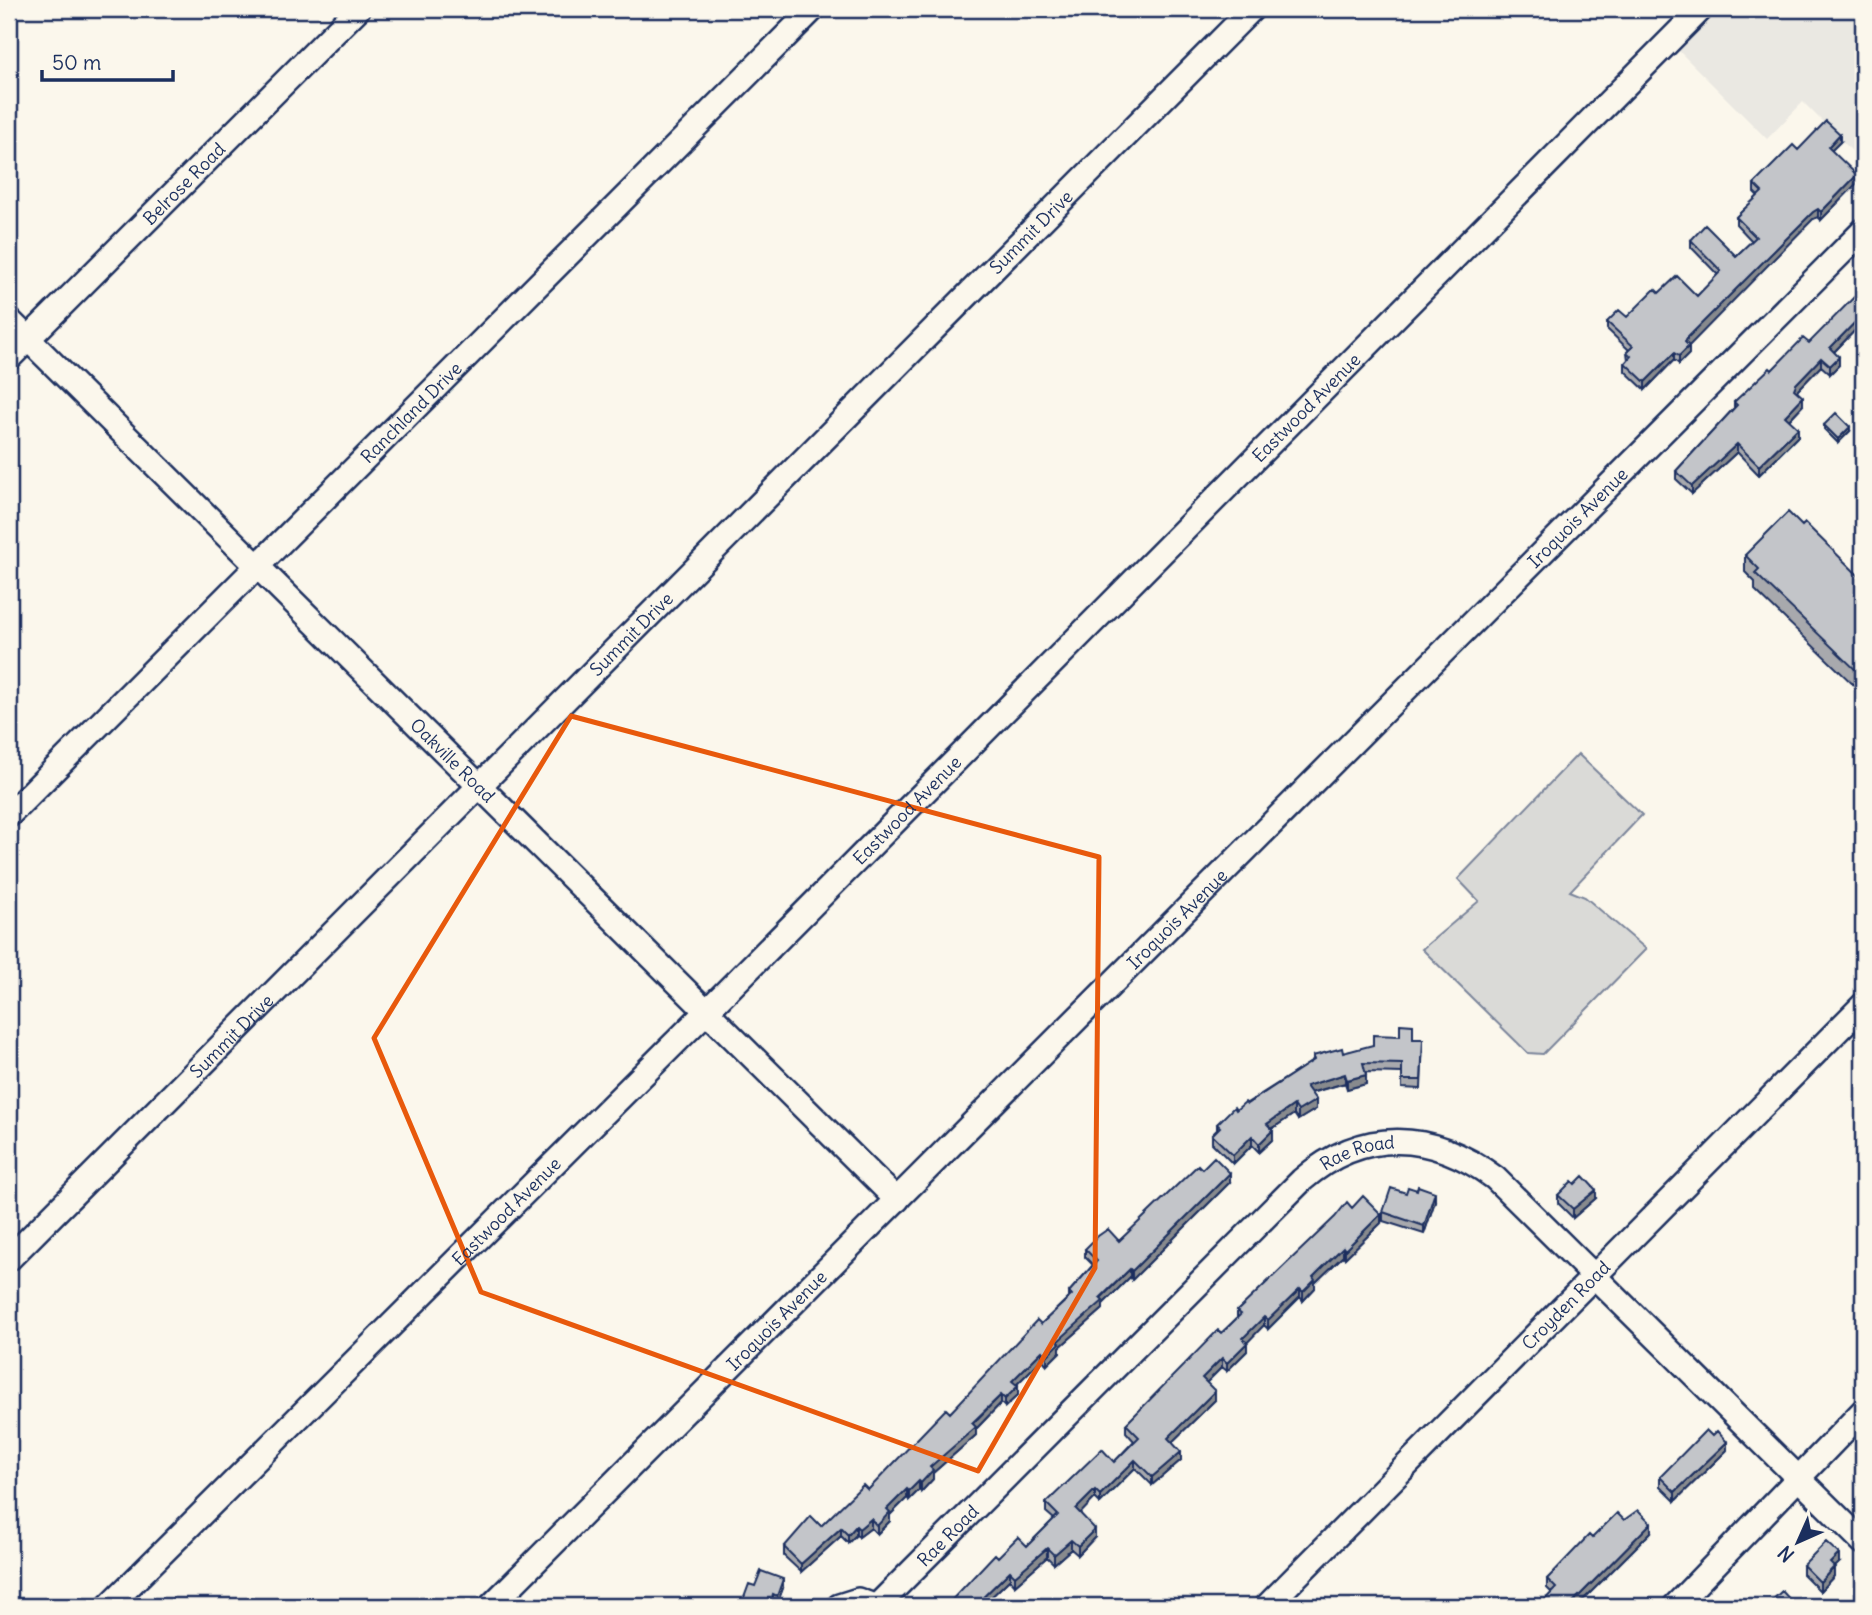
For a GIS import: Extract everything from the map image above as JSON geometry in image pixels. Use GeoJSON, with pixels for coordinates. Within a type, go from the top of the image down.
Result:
{"type":"FeatureCollection","features":[{"type":"Feature","properties":{"kind":"street","name":"Belrose Road"},"geometry":{"type":"LineString","coordinates":[[9,358],[358,9]]}},
{"type":"Feature","properties":{"kind":"street","name":"Ranchland Drive"},"geometry":{"type":"LineString","coordinates":[[9,816],[813,9]]}},
{"type":"Feature","properties":{"kind":"street","name":"Summit Drive"},"geometry":{"type":"LineString","coordinates":[[9,1259],[1252,9]]}},
{"type":"Feature","properties":{"kind":"street","name":"Eastwood Avenue"},"geometry":{"type":"LineString","coordinates":[[110,1606],[708,1011],[1700,9]]}},
{"type":"Feature","properties":{"kind":"street","name":"Iroquois Avenue"},"geometry":{"type":"LineString","coordinates":[[491,1606],[1863,231]]}},
{"type":"Feature","properties":{"kind":"street","name":"Oakville Road"},"geometry":{"type":"LineString","coordinates":[[9,320],[897,1200]]}},
{"type":"Feature","properties":{"kind":"street","name":"Croyden Road"},"geometry":{"type":"LineString","coordinates":[[1268,1606],[1863,1005]]}},
{"type":"Feature","properties":{"kind":"street","name":"Rae Road"},"geometry":{"type":"LineString","coordinates":[[839,1606],[858,1600],[876,1606],[1302,1180],[1350,1148],[1395,1142],[1421,1142],[1469,1158],[1494,1178],[1863,1542]]}},
{"type":"Feature","properties":{"kind":"street"},"geometry":{"type":"LineString","coordinates":[[1675,1606],[1863,1411]]}},
{"type":"Feature","properties":{"kind":"highlighted area"},"geometry":{"type":"Polygon","coordinates":[[[571,716],[1099,857],[1095,1268],[978,1471],[481,1292],[374,1038],[571,716]]]}},
{"type":"Feature","properties":{"kind":"shaded area"},"geometry":{"type":"Polygon","coordinates":[[[1701,9],[1863,9],[1863,162],[1803,102],[1767,139],[1669,41],[1701,9]]]}},
{"type":"Feature","properties":{"kind":"shaded area"},"geometry":{"type":"Polygon","coordinates":[[[1578,754],[1642,815],[1570,891],[1585,897],[1646,949],[1543,1054],[1528,1053],[1422,949],[1479,901],[1458,879],[1578,754]]]}},
{"type":"Feature","properties":{"kind":"building"},"geometry":{"type":"Polygon","coordinates":[[[1826,121],[1840,134],[1828,147],[1857,175],[1821,212],[1818,209],[1813,212],[1688,337],[1685,342],[1689,346],[1679,356],[1674,353],[1645,382],[1625,363],[1631,356],[1627,352],[1633,346],[1607,322],[1619,310],[1627,317],[1655,289],[1659,293],[1677,276],[1697,296],[1721,271],[1691,240],[1705,225],[1736,256],[1756,237],[1736,217],[1762,192],[1754,184],[1793,145],[1798,150],[1826,121]]]}},
{"type":"Feature","properties":{"kind":"building"},"geometry":{"type":"Polygon","coordinates":[[[1863,288],[1863,314],[1830,348],[1839,357],[1830,366],[1821,358],[1796,384],[1794,389],[1803,397],[1785,416],[1798,428],[1759,466],[1737,444],[1692,486],[1676,471],[1737,405],[1734,402],[1770,368],[1772,370],[1803,338],[1809,343],[1863,288]]]}},
{"type":"Feature","properties":{"kind":"building"},"geometry":{"type":"Polygon","coordinates":[[[1836,413],[1850,427],[1838,439],[1824,425],[1836,413]]]}},
{"type":"Feature","properties":{"kind":"building"},"geometry":{"type":"Polygon","coordinates":[[[1788,512],[1802,526],[1805,523],[1863,580],[1863,677],[1755,573],[1759,569],[1745,555],[1788,512]]]}},
{"type":"Feature","properties":{"kind":"building"},"geometry":{"type":"Polygon","coordinates":[[[1400,1024],[1413,1025],[1413,1039],[1423,1039],[1421,1080],[1402,1080],[1402,1064],[1363,1063],[1366,1075],[1347,1080],[1345,1074],[1306,1086],[1316,1100],[1298,1111],[1294,1105],[1267,1124],[1273,1130],[1259,1144],[1252,1136],[1233,1155],[1212,1135],[1220,1127],[1217,1124],[1234,1107],[1236,1110],[1245,1102],[1247,1104],[1314,1060],[1313,1056],[1342,1048],[1343,1053],[1373,1045],[1373,1035],[1400,1036],[1400,1024]]]}},
{"type":"Feature","properties":{"kind":"building"},"geometry":{"type":"Polygon","coordinates":[[[1214,1157],[1230,1173],[1132,1271],[1130,1269],[1100,1298],[1103,1301],[1058,1341],[1060,1343],[1047,1356],[1042,1351],[1012,1381],[1018,1386],[1005,1399],[1001,1395],[972,1423],[976,1427],[930,1467],[933,1470],[921,1483],[919,1481],[909,1491],[907,1489],[887,1509],[890,1512],[877,1526],[871,1519],[859,1529],[856,1526],[848,1535],[841,1528],[801,1564],[784,1547],[811,1516],[821,1526],[863,1485],[868,1490],[946,1409],[950,1413],[1037,1320],[1041,1324],[1072,1295],[1069,1292],[1097,1261],[1085,1249],[1098,1236],[1108,1229],[1119,1241],[1198,1165],[1202,1169],[1214,1157]]]}},
{"type":"Feature","properties":{"kind":"building"},"geometry":{"type":"Polygon","coordinates":[[[1583,1176],[1596,1190],[1573,1209],[1558,1195],[1572,1181],[1575,1184],[1583,1176]]]}},
{"type":"Feature","properties":{"kind":"building"},"geometry":{"type":"Polygon","coordinates":[[[1418,1186],[1435,1192],[1424,1226],[1383,1212],[1391,1188],[1406,1193],[1408,1187],[1417,1190],[1418,1186]]]}},
{"type":"Feature","properties":{"kind":"building"},"geometry":{"type":"Polygon","coordinates":[[[1363,1196],[1381,1214],[1313,1277],[1315,1280],[1303,1292],[1300,1289],[1268,1320],[1264,1317],[1243,1338],[1247,1343],[1227,1363],[1222,1358],[1202,1378],[1215,1391],[1168,1438],[1181,1452],[1152,1477],[1135,1460],[1100,1495],[1095,1490],[1076,1509],[1095,1529],[1078,1546],[1071,1540],[1054,1555],[1047,1548],[1015,1576],[1010,1571],[974,1606],[946,1606],[995,1554],[998,1557],[1018,1537],[1027,1546],[1058,1515],[1046,1503],[1102,1449],[1114,1462],[1139,1437],[1126,1424],[1218,1330],[1222,1333],[1241,1314],[1237,1311],[1335,1217],[1347,1202],[1352,1208],[1363,1196]]]}},
{"type":"Feature","properties":{"kind":"building"},"geometry":{"type":"Polygon","coordinates":[[[1706,1430],[1712,1436],[1717,1431],[1727,1442],[1675,1492],[1660,1477],[1706,1430]]]}},
{"type":"Feature","properties":{"kind":"building"},"geometry":{"type":"Polygon","coordinates":[[[1638,1510],[1651,1523],[1569,1606],[1539,1606],[1556,1588],[1547,1579],[1589,1535],[1592,1538],[1617,1513],[1624,1520],[1638,1510]]]}},
{"type":"Feature","properties":{"kind":"building"},"geometry":{"type":"Polygon","coordinates":[[[1826,1542],[1839,1554],[1830,1563],[1834,1567],[1820,1582],[1803,1565],[1826,1542]]]}},
{"type":"Feature","properties":{"kind":"building"},"geometry":{"type":"Polygon","coordinates":[[[761,1571],[783,1579],[777,1596],[773,1594],[769,1606],[741,1606],[749,1584],[755,1586],[761,1571]]]}},
{"type":"Feature","properties":{"kind":"building"},"geometry":{"type":"Polygon","coordinates":[[[1782,1591],[1796,1606],[1774,1606],[1770,1602],[1782,1591]]]}}]}
